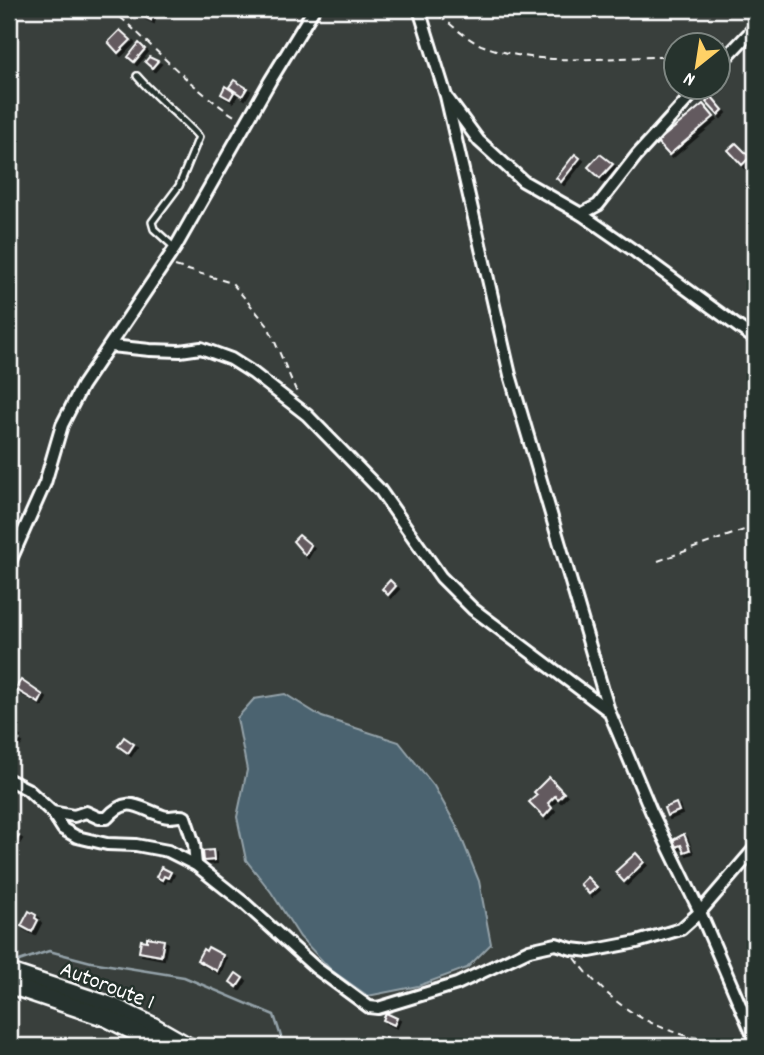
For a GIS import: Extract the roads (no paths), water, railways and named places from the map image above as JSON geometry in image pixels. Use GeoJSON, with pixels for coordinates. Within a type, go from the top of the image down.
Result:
{"type":"FeatureCollection","features":[{"type":"Feature","properties":{"kind":"main road","name":"Autoroute 1"},"geometry":{"type":"LineString","coordinates":[[9,972],[112,1006],[188,1046]]}},
{"type":"Feature","properties":{"kind":"main road","name":"Autoroute 1"},"geometry":{"type":"LineString","coordinates":[[9,985],[107,1018],[163,1046]]}},
{"type":"Feature","properties":{"kind":"street"},"geometry":{"type":"LineString","coordinates":[[9,565],[45,483],[62,425],[82,386],[176,248],[314,9]]}},
{"type":"Feature","properties":{"kind":"street"},"geometry":{"type":"LineString","coordinates":[[419,9],[446,96],[510,375],[609,711],[651,811],[700,912],[755,1040]]}},
{"type":"Feature","properties":{"kind":"street"},"geometry":{"type":"LineString","coordinates":[[732,52],[755,27]]}},
{"type":"Feature","properties":{"kind":"street"},"geometry":{"type":"LineString","coordinates":[[446,96],[479,141],[523,181],[581,214],[755,339]]}},
{"type":"Feature","properties":{"kind":"street"},"geometry":{"type":"LineString","coordinates":[[581,214],[598,205],[637,155],[685,102]]}},
{"type":"Feature","properties":{"kind":"street"},"geometry":{"type":"LineString","coordinates":[[111,346],[160,351],[201,348],[231,359],[307,415],[380,490],[441,577],[473,609],[609,711]]}},
{"type":"Feature","properties":{"kind":"street"},"geometry":{"type":"LineString","coordinates":[[9,780],[27,789],[52,812],[63,829],[77,836],[107,844],[136,845],[168,851],[196,865],[244,903],[316,968],[369,1007],[378,1008],[457,984],[528,950],[556,944],[590,951],[637,942],[681,929],[700,912],[755,848]]}},
{"type":"Feature","properties":{"kind":"street"},"geometry":{"type":"LineString","coordinates":[[52,812],[74,816],[86,812],[99,818],[107,818],[117,807],[126,803],[166,817],[185,817],[196,865]]}},
{"type":"Feature","properties":{"kind":"lane"},"geometry":{"type":"LineString","coordinates":[[136,76],[199,137],[179,187],[152,222],[154,229],[176,248]]}},
{"type":"Feature","properties":{"kind":"water"},"geometry":{"type":"Polygon","coordinates":[[[285,694],[322,717],[399,742],[434,786],[457,827],[479,881],[491,944],[467,968],[418,986],[368,996],[331,970],[300,937],[246,860],[237,817],[247,770],[237,718],[254,699],[285,694]]]}},
{"type":"Feature","properties":{"kind":"waterway"},"geometry":{"type":"LineString","coordinates":[[9,959],[16,962],[49,951],[91,962],[184,977],[274,1015],[284,1046]]}}]}
